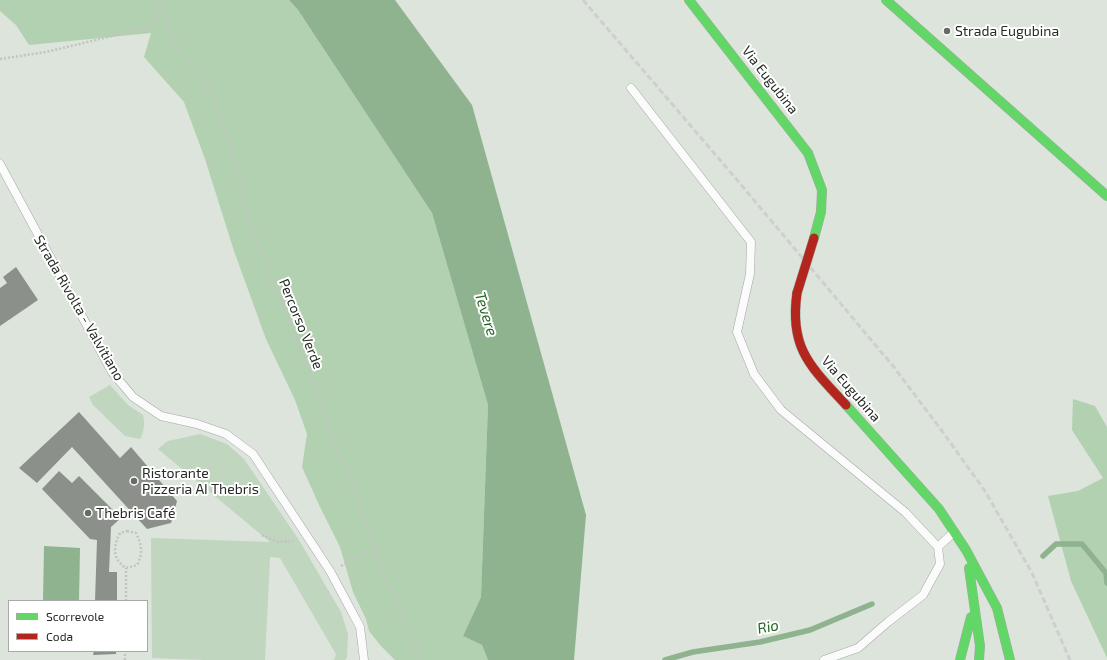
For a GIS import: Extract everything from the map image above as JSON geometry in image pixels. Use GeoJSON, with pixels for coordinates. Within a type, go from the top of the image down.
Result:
{"type":"FeatureCollection","features":[{"type":"Feature","properties":{"kind":"street","name":"Via Eugubina"},"geometry":{"type":"LineString","coordinates":[[689,0],[808,153],[822,190],[821,212],[797,293],[794,309],[795,331],[798,343],[812,368],[939,509],[955,532],[997,608],[1010,660]]}},
{"type":"Feature","properties":{"kind":"street"},"geometry":{"type":"LineString","coordinates":[[886,0],[960,64],[1107,196]]}},
{"type":"Feature","properties":{"kind":"street"},"geometry":{"type":"LineString","coordinates":[[966,550],[980,646],[979,660]]}},
{"type":"Feature","properties":{"kind":"street"},"geometry":{"type":"LineString","coordinates":[[960,660],[975,604]]}},
{"type":"Feature","properties":{"kind":"lane"},"geometry":{"type":"LineString","coordinates":[[631,88],[751,242],[750,274],[736,332],[754,374],[781,410],[905,512],[938,547],[940,564],[923,595],[858,648],[824,660]]}},
{"type":"Feature","properties":{"kind":"lane","name":"Strada Rivolta - Valvitiano"},"geometry":{"type":"LineString","coordinates":[[0,164],[112,372],[133,397],[161,416],[197,424],[226,434],[253,454],[308,540],[330,571],[360,627],[364,660]]}},
{"type":"Feature","properties":{"kind":"lane"},"geometry":{"type":"LineString","coordinates":[[938,547],[955,532]]}},
{"type":"Feature","properties":{"kind":"path"},"geometry":{"type":"LineString","coordinates":[[0,59],[46,52],[146,28],[156,19],[156,0]]}},
{"type":"Feature","properties":{"kind":"path","name":"Percorso Verde"},"geometry":{"type":"LineString","coordinates":[[161,0],[175,46],[204,80],[228,138],[253,232],[296,337],[375,547],[421,660]]}},
{"type":"Feature","properties":{"kind":"path"},"geometry":{"type":"LineString","coordinates":[[127,531],[136,534],[141,543],[141,558],[136,565],[126,568],[120,564],[115,554],[115,542],[120,533],[127,531]]}},
{"type":"Feature","properties":{"kind":"path"},"geometry":{"type":"LineString","coordinates":[[262,535],[278,542],[308,540]]}},
{"type":"Feature","properties":{"kind":"path"},"geometry":{"type":"LineString","coordinates":[[330,571],[375,547]]}},
{"type":"Feature","properties":{"kind":"path"},"geometry":{"type":"LineString","coordinates":[[126,568],[126,600]]}},
{"type":"Feature","properties":{"kind":"shaded area"},"geometry":{"type":"Polygon","coordinates":[[[0,0],[289,0],[298,10],[432,213],[488,405],[481,597],[463,636],[482,645],[488,660],[395,660],[369,631],[366,619],[353,592],[340,547],[302,467],[307,434],[295,400],[266,339],[234,251],[205,159],[184,102],[144,57],[151,33],[29,45],[16,25],[0,11],[0,0]]]}},
{"type":"Feature","properties":{"kind":"shaded area"},"geometry":{"type":"Polygon","coordinates":[[[110,385],[128,405],[143,415],[144,427],[140,439],[125,436],[93,405],[89,397],[110,385]]]}},
{"type":"Feature","properties":{"kind":"shaded area"},"geometry":{"type":"Polygon","coordinates":[[[1073,399],[1095,406],[1107,427],[1107,658],[1071,581],[1048,496],[1078,491],[1103,478],[1072,430],[1073,399]]]}},
{"type":"Feature","properties":{"kind":"shaded area"},"geometry":{"type":"Polygon","coordinates":[[[200,434],[227,444],[244,459],[299,540],[341,612],[348,634],[347,657],[345,660],[334,660],[336,654],[280,558],[270,557],[265,660],[152,658],[151,538],[270,542],[158,449],[168,441],[200,434]]]}},
{"type":"Feature","properties":{"kind":"water","name":"Tevere"},"geometry":{"type":"Polygon","coordinates":[[[289,0],[395,0],[472,105],[586,515],[574,660],[488,660],[482,645],[463,636],[481,597],[488,405],[432,213],[298,10],[289,0]]]}},
{"type":"Feature","properties":{"kind":"water"},"geometry":{"type":"Polygon","coordinates":[[[44,546],[80,548],[79,600],[43,600],[44,546]]]}},
{"type":"Feature","properties":{"kind":"building"},"geometry":{"type":"Polygon","coordinates":[[[16,267],[38,300],[0,326],[0,288],[7,283],[3,277],[16,267]]]}},
{"type":"Feature","properties":{"kind":"building"},"geometry":{"type":"Polygon","coordinates":[[[79,412],[120,458],[131,447],[177,501],[171,523],[147,529],[72,447],[37,483],[19,468],[79,412]]]}},
{"type":"Feature","properties":{"kind":"building"},"geometry":{"type":"Polygon","coordinates":[[[59,471],[72,483],[79,476],[121,518],[111,527],[109,572],[117,572],[117,600],[95,600],[97,540],[90,539],[42,489],[59,471]]]}},
{"type":"Feature","properties":{"kind":"building"},"geometry":{"type":"Polygon","coordinates":[[[94,652],[116,652],[116,654],[93,655],[94,652]]]}},
{"type":"Feature","properties":{"kind":"waterway","name":"Rio"},"geometry":{"type":"LineString","coordinates":[[1043,556],[1056,544],[1082,544],[1106,573],[1107,583]]}},
{"type":"Feature","properties":{"kind":"waterway","name":"Rio"},"geometry":{"type":"LineString","coordinates":[[665,660],[693,652],[760,642],[810,630],[872,604]]}},
{"type":"Feature","properties":{"kind":"railway"},"geometry":{"type":"LineString","coordinates":[[583,0],[732,174],[893,366],[942,431],[985,491],[1032,573],[1070,660]]}},
{"type":"Feature","properties":{"kind":"traffic: fast"},"geometry":{"type":"LineString","coordinates":[[689,0],[808,153],[822,190],[821,212],[814,238]]}},
{"type":"Feature","properties":{"kind":"traffic: fast"},"geometry":{"type":"LineString","coordinates":[[886,0],[1107,196]]}},
{"type":"Feature","properties":{"kind":"traffic: fast"},"geometry":{"type":"LineString","coordinates":[[846,405],[939,509],[966,550],[997,608],[1010,660]]}},
{"type":"Feature","properties":{"kind":"traffic: fast"},"geometry":{"type":"LineString","coordinates":[[969,568],[980,646],[979,660]]}},
{"type":"Feature","properties":{"kind":"traffic: fast"},"geometry":{"type":"LineString","coordinates":[[960,660],[971,617]]}},
{"type":"Feature","properties":{"kind":"traffic: jam"},"geometry":{"type":"LineString","coordinates":[[797,293],[814,238]]}},
{"type":"Feature","properties":{"kind":"traffic: jam"},"geometry":{"type":"LineString","coordinates":[[797,293],[795,312],[796,329],[805,356],[822,379],[846,405]]}},
{"type":"Feature","properties":{"kind":"place","name":"Strada Eugubina"},"geometry":{"type":"Point","coordinates":[947,31]}},
{"type":"Feature","properties":{"kind":"place","name":"Ristorante Pizzeria AI Thebris"},"geometry":{"type":"Point","coordinates":[134,481]}},
{"type":"Feature","properties":{"kind":"place","name":"Thebris Café"},"geometry":{"type":"Point","coordinates":[88,513]}}]}
